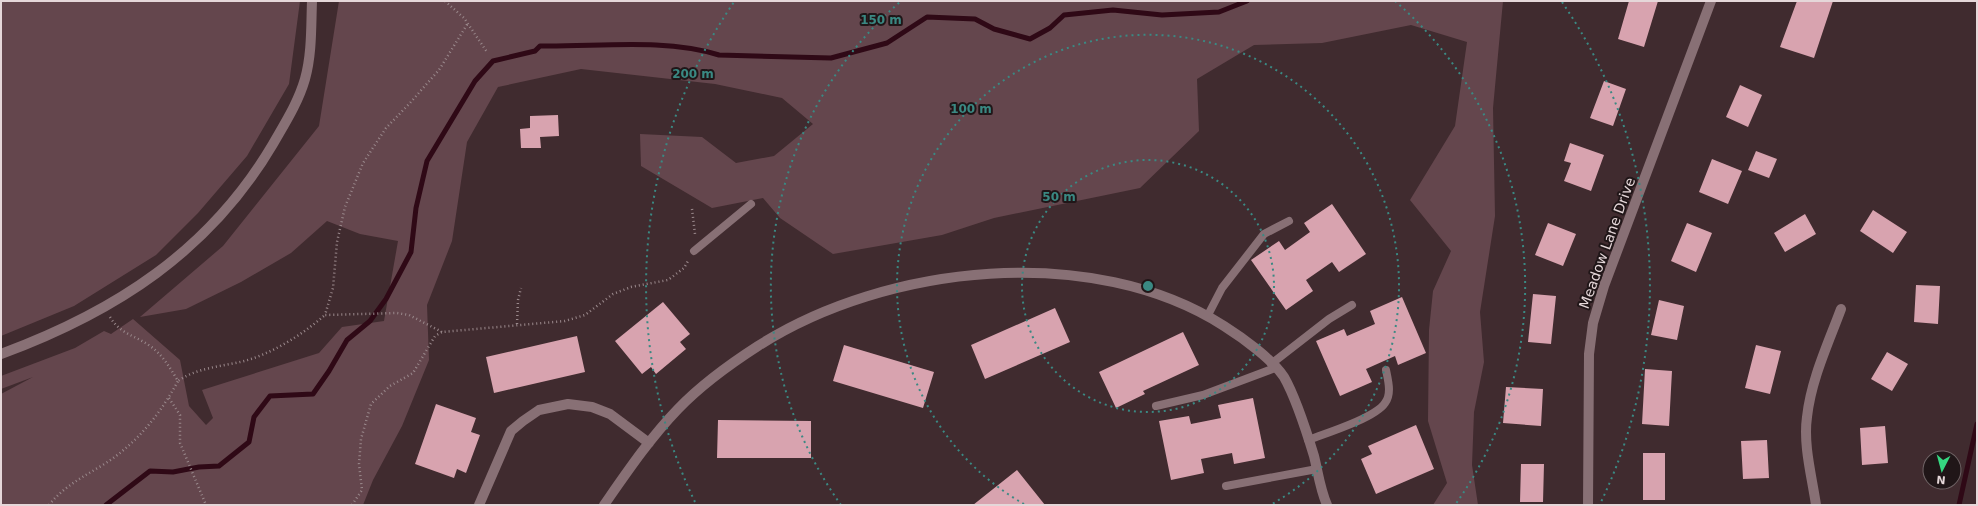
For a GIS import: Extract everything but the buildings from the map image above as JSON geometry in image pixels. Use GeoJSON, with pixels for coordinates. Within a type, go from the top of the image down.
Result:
{"type":"FeatureCollection","features":[{"type":"Feature","properties":{"kind":"street"},"geometry":{"type":"LineString","coordinates":[[1,354],[45,336],[105,308],[180,256],[207,231],[237,198],[262,162],[294,108],[305,80],[310,55],[312,1]]}},
{"type":"Feature","properties":{"kind":"street","name":"Meadow Lane Drive"},"geometry":{"type":"LineString","coordinates":[[1588,505],[1589,354],[1593,323],[1604,286],[1711,1]]}},
{"type":"Feature","properties":{"kind":"street"},"geometry":{"type":"LineString","coordinates":[[604,505],[649,442],[678,409],[718,374],[757,346],[779,333],[816,314],[880,293],[946,277],[1018,271],[1079,275],[1149,289],[1208,315],[1248,341],[1284,377],[1300,415],[1327,505]]}},
{"type":"Feature","properties":{"kind":"street"},"geometry":{"type":"LineString","coordinates":[[1816,505],[1807,438],[1807,418],[1817,374],[1841,309]]}},
{"type":"Feature","properties":{"kind":"street"},"geometry":{"type":"LineString","coordinates":[[479,505],[511,431],[523,420],[540,410],[568,404],[592,407],[610,414],[649,442]]}},
{"type":"Feature","properties":{"kind":"lane"},"geometry":{"type":"LineString","coordinates":[[694,251],[751,204]]}},
{"type":"Feature","properties":{"kind":"lane"},"geometry":{"type":"LineString","coordinates":[[1208,315],[1222,288],[1264,234],[1289,221]]}},
{"type":"Feature","properties":{"kind":"lane"},"geometry":{"type":"LineString","coordinates":[[1156,406],[1203,395],[1273,366],[1329,319],[1352,305]]}},
{"type":"Feature","properties":{"kind":"lane"},"geometry":{"type":"LineString","coordinates":[[1308,440],[1377,412],[1386,402],[1390,387],[1386,370]]}},
{"type":"Feature","properties":{"kind":"lane"},"geometry":{"type":"LineString","coordinates":[[1226,486],[1317,470]]}},
{"type":"Feature","properties":{"kind":"path"},"geometry":{"type":"LineString","coordinates":[[445,1],[468,23],[488,52]]}},
{"type":"Feature","properties":{"kind":"path"},"geometry":{"type":"LineString","coordinates":[[49,505],[56,496],[70,484],[106,463],[125,449],[146,428],[169,398],[178,381],[190,372],[254,358],[303,334],[325,315],[333,288],[338,242],[345,207],[363,163],[386,128],[439,70],[468,23]]}},
{"type":"Feature","properties":{"kind":"path"},"geometry":{"type":"LineString","coordinates":[[352,505],[362,490],[359,464],[361,439],[371,404],[390,386],[413,373],[435,336],[442,332],[517,324],[565,321],[585,315],[613,294],[631,287],[668,280],[684,268],[694,251],[692,209]]}},
{"type":"Feature","properties":{"kind":"path"},"geometry":{"type":"LineString","coordinates":[[517,324],[518,300],[521,288]]}},
{"type":"Feature","properties":{"kind":"path"},"geometry":{"type":"LineString","coordinates":[[105,308],[114,323],[122,332],[150,346],[164,358],[178,381]]}},
{"type":"Feature","properties":{"kind":"path"},"geometry":{"type":"LineString","coordinates":[[325,315],[398,313],[409,315],[442,332]]}},
{"type":"Feature","properties":{"kind":"path"},"geometry":{"type":"LineString","coordinates":[[169,398],[180,415],[180,443],[206,505]]}},
{"type":"Feature","properties":{"kind":"shaded area"},"geometry":{"type":"Polygon","coordinates":[[[1,1],[300,1],[289,84],[247,156],[198,213],[156,255],[74,306],[1,336],[1,1]]]}},
{"type":"Feature","properties":{"kind":"shaded area"},"geometry":{"type":"Polygon","coordinates":[[[339,1],[1503,1],[1493,108],[1495,216],[1480,312],[1484,362],[1474,412],[1472,465],[1478,505],[1433,505],[1447,483],[1428,421],[1429,330],[1433,291],[1451,251],[1410,200],[1455,126],[1467,42],[1411,25],[1322,43],[1254,45],[1197,79],[1199,131],[1140,188],[994,218],[942,235],[833,254],[780,218],[763,198],[712,208],[641,166],[640,134],[702,137],[736,163],[774,156],[813,124],[782,98],[715,84],[581,69],[498,87],[467,142],[452,241],[427,305],[429,360],[402,426],[373,480],[363,505],[1,505],[1,394],[33,377],[1,389],[1,376],[75,348],[104,331],[111,334],[133,319],[180,360],[189,406],[206,425],[213,418],[202,390],[319,353],[342,327],[384,321],[398,241],[360,234],[327,221],[291,253],[241,282],[186,309],[140,317],[223,246],[319,126],[339,1]]]}},
{"type":"Feature","properties":{"kind":"waterway"},"geometry":{"type":"LineString","coordinates":[[106,505],[150,471],[173,472],[199,467],[219,466],[249,442],[254,417],[270,396],[313,394],[329,371],[347,340],[370,321],[386,299],[411,252],[416,208],[427,161],[475,81],[493,61],[535,51],[540,46],[631,44],[676,47],[719,55],[831,58],[887,43],[927,17],[975,19],[994,29],[1030,39],[1050,28],[1064,15],[1113,10],[1162,15],[1219,12],[1247,1]]}},
{"type":"Feature","properties":{"kind":"waterway"},"geometry":{"type":"LineString","coordinates":[[1959,505],[1977,424]]}}]}
